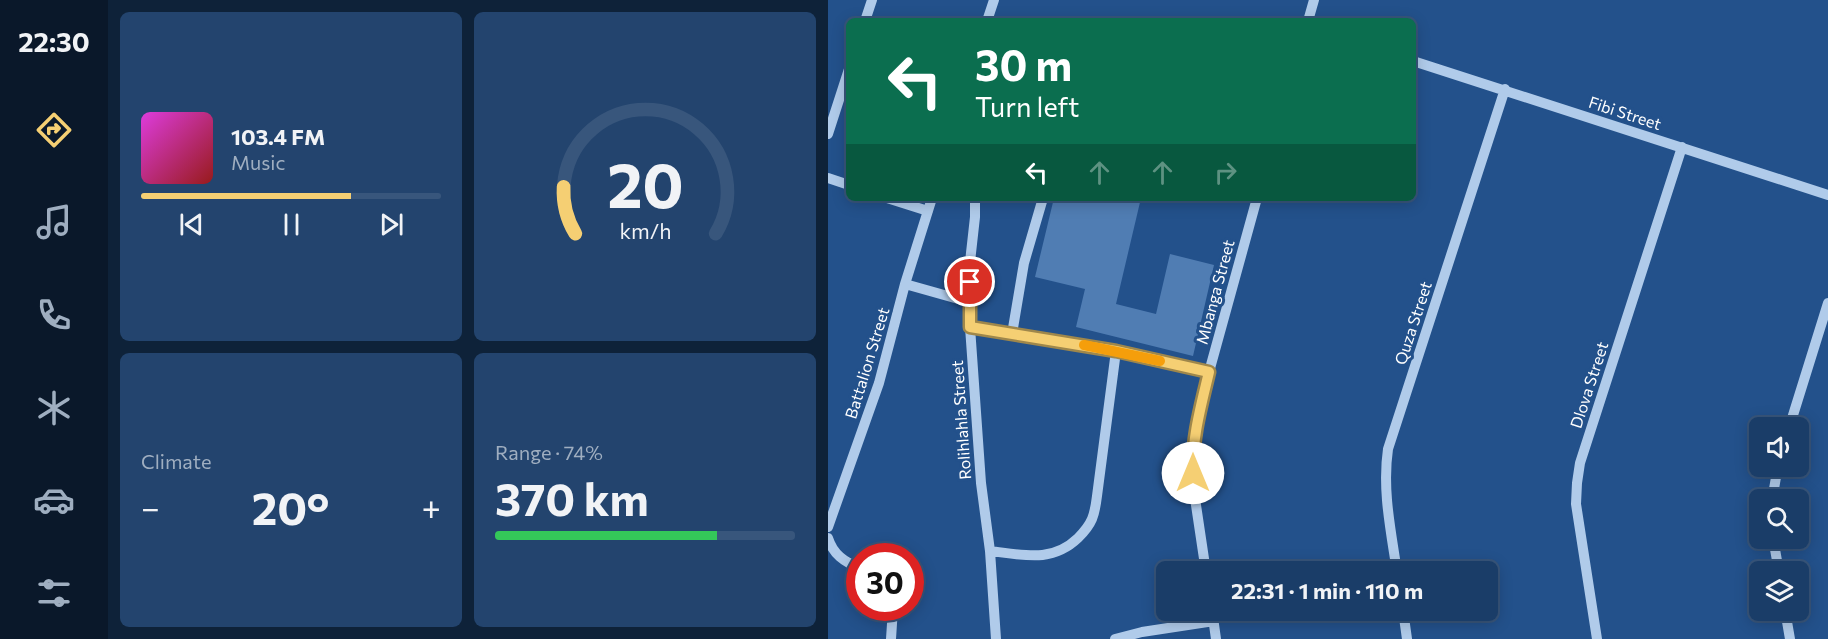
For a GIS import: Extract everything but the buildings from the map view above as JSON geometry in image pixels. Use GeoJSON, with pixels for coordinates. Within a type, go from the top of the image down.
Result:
{"type":"FeatureCollection","features":[{"type":"Feature","properties":{"kind":"street"},"geometry":{"type":"LineString","coordinates":[[866,18],[872,0]]}},
{"type":"Feature","properties":{"kind":"street"},"geometry":{"type":"LineString","coordinates":[[988,18],[994,0]]}},
{"type":"Feature","properties":{"kind":"street"},"geometry":{"type":"LineString","coordinates":[[1309,18],[1314,0]]}},
{"type":"Feature","properties":{"kind":"street","name":"Fibi Street"},"geometry":{"type":"LineString","coordinates":[[1416,62],[1828,195]]}},
{"type":"Feature","properties":{"kind":"street"},"geometry":{"type":"LineString","coordinates":[[828,134],[846,78]]}},
{"type":"Feature","properties":{"kind":"street","name":"Quza Street"},"geometry":{"type":"LineString","coordinates":[[1395,561],[1385,492],[1388,449],[1504,89]]}},
{"type":"Feature","properties":{"kind":"street","name":"Dlova Street"},"geometry":{"type":"LineString","coordinates":[[1597,639],[1576,504],[1578,473],[1682,147]]}},
{"type":"Feature","properties":{"kind":"street"},"geometry":{"type":"LineString","coordinates":[[828,178],[846,184]]}},
{"type":"Feature","properties":{"kind":"street"},"geometry":{"type":"LineString","coordinates":[[896,201],[928,212],[931,201]]}},
{"type":"Feature","properties":{"kind":"street","name":"Rolihlahla Street"},"geometry":{"type":"LineString","coordinates":[[975,201],[969,302],[970,327],[981,483],[990,551],[996,639]]}},
{"type":"Feature","properties":{"kind":"street"},"geometry":{"type":"LineString","coordinates":[[1012,334],[1024,263],[1042,201]]}},
{"type":"Feature","properties":{"kind":"street","name":"Mbanga Street"},"geometry":{"type":"LineString","coordinates":[[1204,561],[1193,485],[1196,425],[1256,201]]}},
{"type":"Feature","properties":{"kind":"street","name":"Battalion Street"},"geometry":{"type":"LineString","coordinates":[[829,523],[879,383],[905,284],[928,212]]}},
{"type":"Feature","properties":{"kind":"street"},"geometry":{"type":"LineString","coordinates":[[905,284],[969,302]]}},
{"type":"Feature","properties":{"kind":"street"},"geometry":{"type":"LineString","coordinates":[[1792,417],[1828,303]]}},
{"type":"Feature","properties":{"kind":"street"},"geometry":{"type":"LineString","coordinates":[[970,327],[1116,351],[1209,372]]}},
{"type":"Feature","properties":{"kind":"street"},"geometry":{"type":"LineString","coordinates":[[990,551],[1038,556],[1051,555],[1071,544],[1085,531],[1092,520],[1116,351]]}},
{"type":"Feature","properties":{"kind":"street"},"geometry":{"type":"LineString","coordinates":[[828,538],[836,553],[846,561]]}},
{"type":"Feature","properties":{"kind":"street"},"geometry":{"type":"LineString","coordinates":[[891,639],[892,621]]}},
{"type":"Feature","properties":{"kind":"street"},"geometry":{"type":"LineString","coordinates":[[1115,639],[1191,621]]}},
{"type":"Feature","properties":{"kind":"street"},"geometry":{"type":"LineString","coordinates":[[1214,621],[1216,639]]}},
{"type":"Feature","properties":{"kind":"street"},"geometry":{"type":"LineString","coordinates":[[1405,621],[1407,639]]}},
{"type":"Feature","properties":{"kind":"street"},"geometry":{"type":"LineString","coordinates":[[1787,621],[1790,639]]}},
{"type":"Feature","properties":{"kind":"slow traffic"},"geometry":{"type":"LineString","coordinates":[[1084,345],[1160,361]]}},
{"type":"Feature","properties":{"kind":"route"},"geometry":{"type":"LineString","coordinates":[[970,282],[970,327],[1116,351],[1209,372],[1196,425],[1193,444],[1193,473]]}}]}
